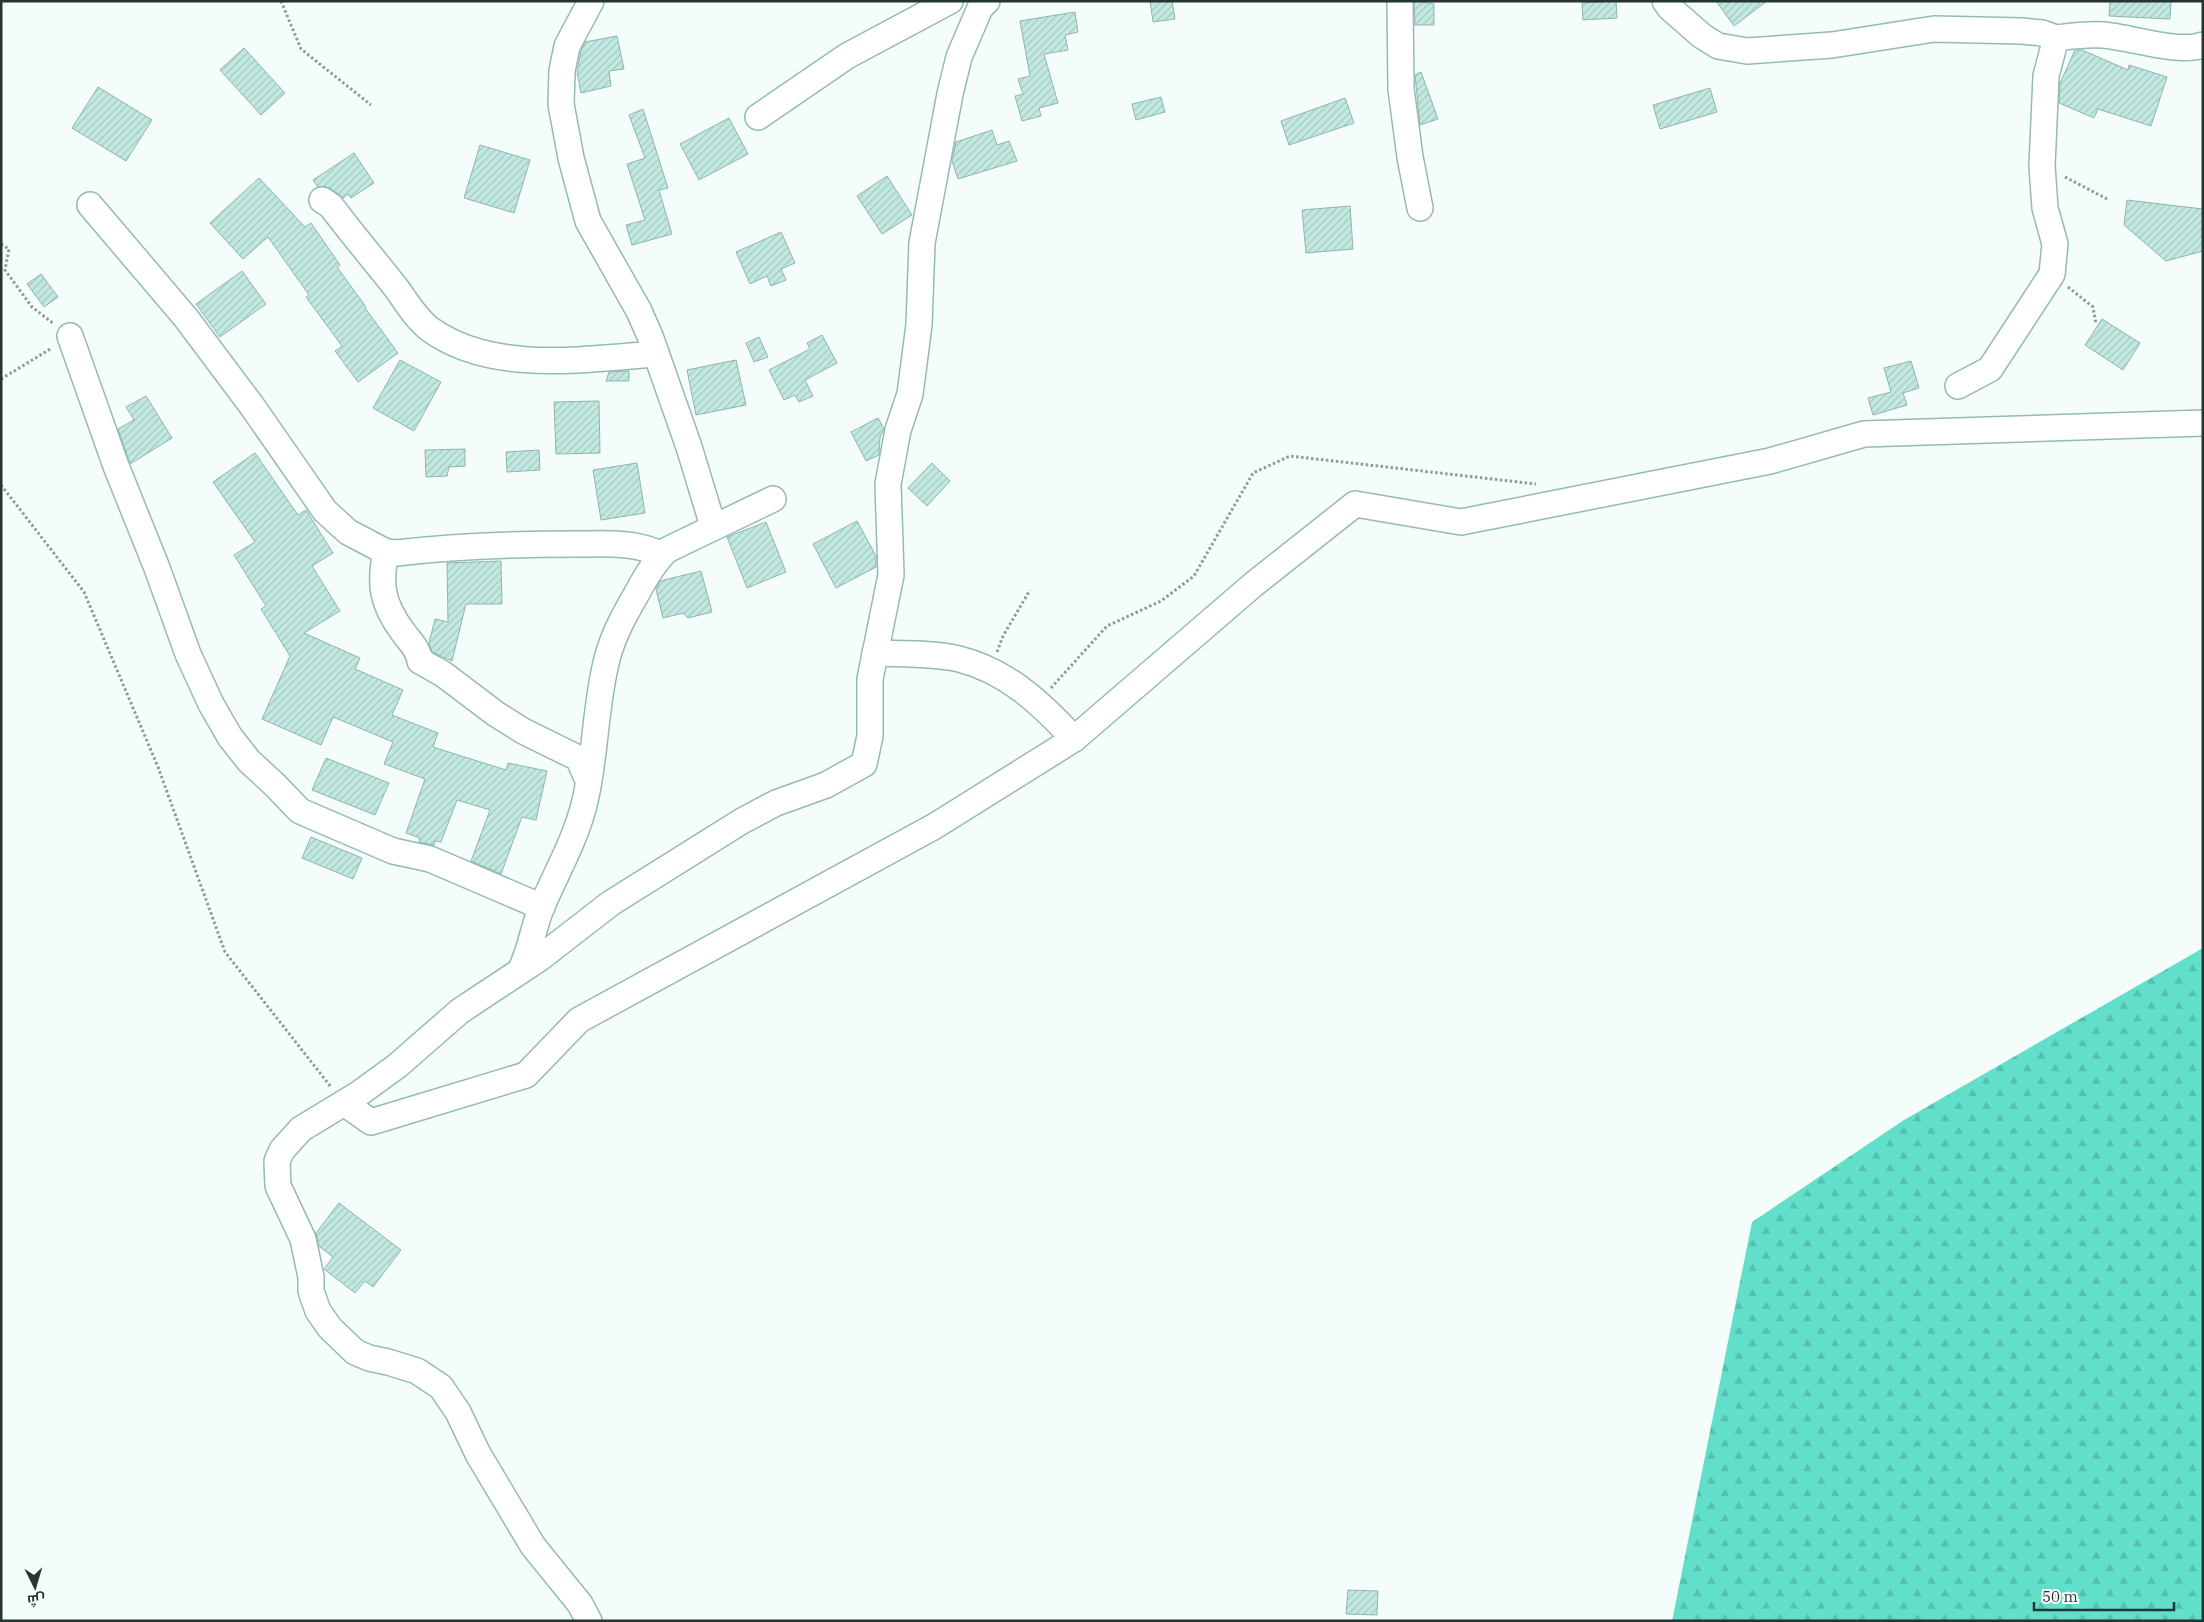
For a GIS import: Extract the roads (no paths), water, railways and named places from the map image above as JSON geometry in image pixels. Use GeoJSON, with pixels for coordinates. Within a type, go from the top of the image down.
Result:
{"type":"FeatureCollection","features":[{"type":"Feature","properties":{"kind":"street"},"geometry":{"type":"LineString","coordinates":[[591,1],[567,46],[562,71],[561,104],[571,158],[588,221],[639,311],[656,354],[689,447],[713,526]]}},
{"type":"Feature","properties":{"kind":"street"},"geometry":{"type":"LineString","coordinates":[[758,117],[847,56],[950,1]]}},
{"type":"Feature","properties":{"kind":"street"},"geometry":{"type":"LineString","coordinates":[[590,1621],[580,1604],[533,1546],[478,1454],[458,1412],[441,1387],[417,1371],[354,1352],[330,1328],[313,1301],[305,1245],[278,1186],[277,1161],[282,1150],[301,1129],[344,1103],[397,1066],[460,1011],[540,958],[611,903],[720,833],[776,803],[826,785],[864,764],[870,736],[870,679],[892,575],[888,484],[898,430],[910,394],[913,374],[919,325],[922,243],[950,94],[960,57],[980,8],[987,1]]}},
{"type":"Feature","properties":{"kind":"street"},"geometry":{"type":"LineString","coordinates":[[1400,1],[1401,89],[1420,208]]}},
{"type":"Feature","properties":{"kind":"street"},"geometry":{"type":"LineString","coordinates":[[1665,1],[1670,8],[1702,36],[1718,46],[1747,51],[1832,45],[1934,29],[2022,31],[2042,33],[2056,38],[2083,34],[2102,35],[2181,47],[2196,47],[2203,44]]}},
{"type":"Feature","properties":{"kind":"street"},"geometry":{"type":"LineString","coordinates":[[1958,386],[1990,369],[2052,274],[2056,244],[2045,208],[2042,166],[2046,76],[2056,38]]}},
{"type":"Feature","properties":{"kind":"street"},"geometry":{"type":"LineString","coordinates":[[322,200],[331,206],[410,308],[429,329],[460,346],[503,358],[535,360],[656,354]]}},
{"type":"Feature","properties":{"kind":"street"},"geometry":{"type":"LineString","coordinates":[[90,205],[186,318],[252,406],[325,511],[348,532],[386,552],[397,553],[497,544],[606,544],[637,546],[653,551],[656,562]]}},
{"type":"Feature","properties":{"kind":"street"},"geometry":{"type":"LineString","coordinates":[[70,336],[116,466],[157,568],[188,654],[230,737],[249,761],[300,811],[393,851],[430,859],[542,907]]}},
{"type":"Feature","properties":{"kind":"street"},"geometry":{"type":"LineString","coordinates":[[344,1103],[371,1122],[526,1075],[579,1020],[935,826],[1074,739],[1254,584],[1355,504],[1461,522],[1770,461],[1864,434],[2203,423]]}},
{"type":"Feature","properties":{"kind":"street"},"geometry":{"type":"LineString","coordinates":[[520,970],[531,946],[542,907],[575,836],[586,798],[607,657],[622,618],[656,562],[667,550],[713,526],[773,499]]}},
{"type":"Feature","properties":{"kind":"street"},"geometry":{"type":"LineString","coordinates":[[386,552],[381,571],[384,594],[398,624],[419,653],[420,661],[442,674],[522,731],[578,758],[588,780]]}},
{"type":"Feature","properties":{"kind":"street"},"geometry":{"type":"LineString","coordinates":[[875,654],[958,658],[990,669],[1038,701],[1074,739]]}}]}
